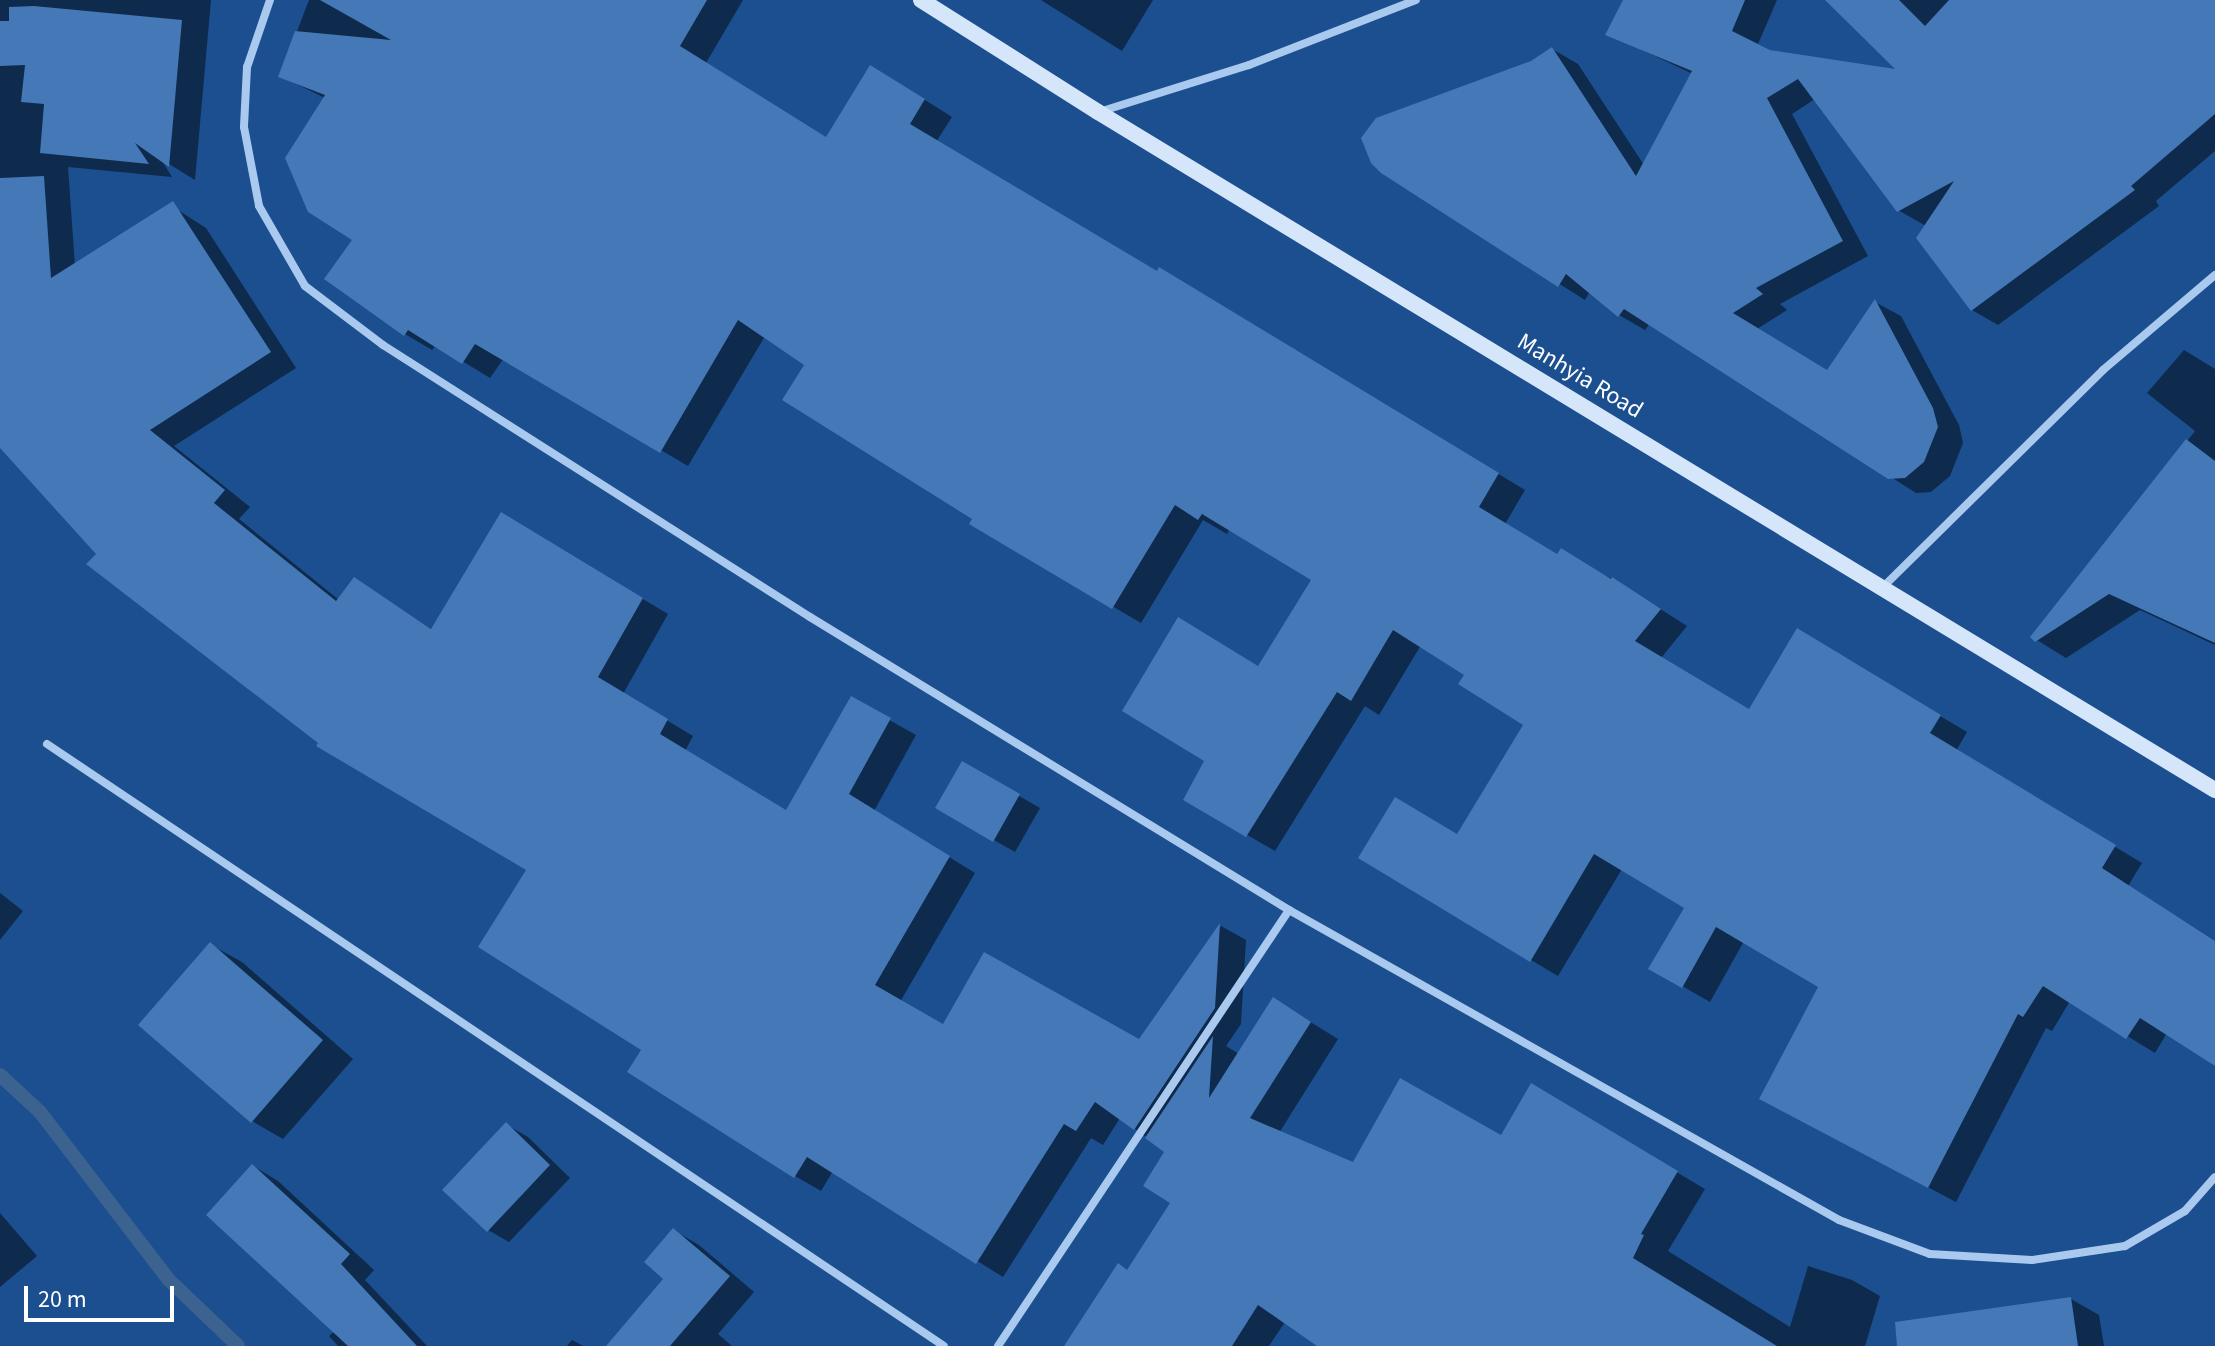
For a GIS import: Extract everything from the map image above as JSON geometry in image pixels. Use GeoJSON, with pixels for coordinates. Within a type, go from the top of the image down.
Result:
{"type":"FeatureCollection","features":[{"type":"Feature","properties":{"kind":"main road","name":"Manhyia Road"},"geometry":{"type":"LineString","coordinates":[[921,0],[1098,112],[2215,790]]}},
{"type":"Feature","properties":{"kind":"street"},"geometry":{"type":"LineString","coordinates":[[270,0],[247,67],[244,127],[259,206],[305,286],[383,345],[810,617],[1289,910],[1839,1220],[1930,1254],[2032,1260],[2125,1246],[2185,1211],[2215,1177]]}},
{"type":"Feature","properties":{"kind":"street"},"geometry":{"type":"LineString","coordinates":[[1098,112],[1249,65],[1416,0]]}},
{"type":"Feature","properties":{"kind":"street"},"geometry":{"type":"LineString","coordinates":[[1883,587],[2103,370],[2215,275]]}},
{"type":"Feature","properties":{"kind":"street"},"geometry":{"type":"LineString","coordinates":[[47,744],[944,1346]]}},
{"type":"Feature","properties":{"kind":"street"},"geometry":{"type":"LineString","coordinates":[[998,1346],[1289,910]]}},
{"type":"Feature","properties":{"kind":"building"},"geometry":{"type":"Polygon","coordinates":[[[320,0],[707,0],[680,46],[826,137],[870,65],[925,99],[910,124],[1157,271],[1159,267],[1499,473],[1479,507],[1557,554],[1561,548],[1661,609],[1635,641],[1749,709],[1797,628],[1941,715],[1930,733],[2116,845],[2102,868],[2215,941],[2215,1066],[2140,1018],[2126,1039],[2043,986],[2023,1017],[2018,1014],[1928,1188],[1759,1099],[1818,987],[1716,927],[1682,988],[1648,969],[1684,908],[1594,854],[1530,962],[1358,858],[1395,797],[1457,834],[1523,725],[1458,684],[1464,675],[1393,630],[1351,701],[1337,692],[1246,837],[1183,800],[1204,761],[1122,711],[1178,617],[1258,666],[1311,580],[1202,514],[1198,520],[1175,505],[1112,609],[969,524],[972,519],[782,400],[804,365],[738,320],[660,453],[475,344],[462,364],[408,330],[404,336],[324,279],[352,240],[308,212],[285,158],[325,95],[278,77],[295,31],[391,40],[320,0]]]}},
{"type":"Feature","properties":{"kind":"building"},"geometry":{"type":"Polygon","coordinates":[[[1623,0],[1745,0],[1732,31],[1770,50],[1895,69],[1825,0],[1899,0],[1925,26],[1949,0],[2215,0],[2215,114],[2131,186],[2135,190],[1971,311],[1916,238],[1954,181],[1897,212],[1798,79],[1767,98],[1843,241],[1756,288],[1763,294],[1733,313],[1827,370],[1875,299],[1933,408],[1938,427],[1924,462],[1905,478],[1888,479],[1624,309],[1618,317],[1566,274],[1558,287],[1381,173],[1371,163],[1361,138],[1376,118],[1531,61],[1552,47],[1636,176],[1692,71],[1605,35],[1623,0]]]}},
{"type":"Feature","properties":{"kind":"building"},"geometry":{"type":"Polygon","coordinates":[[[34,6],[182,20],[169,167],[135,143],[149,164],[40,153],[44,104],[21,102],[25,65],[0,66],[0,21],[9,21],[9,7],[34,6]]]}},
{"type":"Feature","properties":{"kind":"building"},"geometry":{"type":"Polygon","coordinates":[[[44,176],[51,278],[173,201],[271,352],[150,430],[225,490],[214,503],[336,601],[354,577],[431,629],[501,512],[643,598],[598,677],[668,719],[660,734],[786,810],[851,696],[891,718],[849,794],[950,856],[875,985],[943,1024],[984,952],[1139,1039],[1220,923],[1215,1008],[1134,1130],[1095,1102],[1076,1131],[1064,1124],[976,1264],[807,1157],[794,1178],[627,1072],[641,1050],[478,947],[526,870],[316,746],[318,743],[86,564],[96,554],[0,448],[0,178],[44,176]]]}},
{"type":"Feature","properties":{"kind":"building"},"geometry":{"type":"Polygon","coordinates":[[[2186,439],[2215,461],[2215,643],[2109,594],[2035,642],[2030,637],[2186,439]]]}},
{"type":"Feature","properties":{"kind":"building"},"geometry":{"type":"Polygon","coordinates":[[[962,761],[1020,794],[993,842],[935,808],[962,761]]]}},
{"type":"Feature","properties":{"kind":"building"},"geometry":{"type":"Polygon","coordinates":[[[210,942],[323,1040],[251,1123],[138,1025],[210,942]]]}},
{"type":"Feature","properties":{"kind":"building"},"geometry":{"type":"Polygon","coordinates":[[[1273,997],[1311,1022],[1250,1118],[1353,1162],[1400,1078],[1501,1135],[1531,1083],[1678,1171],[1641,1234],[1644,1235],[1633,1258],[1777,1346],[1317,1346],[1258,1305],[1232,1346],[1064,1346],[1118,1263],[1127,1270],[1170,1203],[1143,1186],[1164,1152],[1145,1138],[1213,1036],[1209,1098],[1273,997]]]}},
{"type":"Feature","properties":{"kind":"building"},"geometry":{"type":"Polygon","coordinates":[[[506,1122],[550,1165],[487,1232],[442,1190],[506,1122]]]}},
{"type":"Feature","properties":{"kind":"building"},"geometry":{"type":"Polygon","coordinates":[[[252,1164],[350,1254],[341,1264],[417,1346],[348,1346],[206,1215],[252,1164]]]}},
{"type":"Feature","properties":{"kind":"building"},"geometry":{"type":"Polygon","coordinates":[[[673,1228],[730,1276],[670,1346],[606,1346],[663,1279],[644,1262],[673,1228]]]}},
{"type":"Feature","properties":{"kind":"building"},"geometry":{"type":"Polygon","coordinates":[[[2071,1297],[2078,1346],[1897,1346],[1895,1322],[2071,1297]]]}},
{"type":"Feature","properties":{"kind":"waterway"},"geometry":{"type":"LineString","coordinates":[[0,1075],[40,1112],[169,1280],[238,1346]]}}]}
